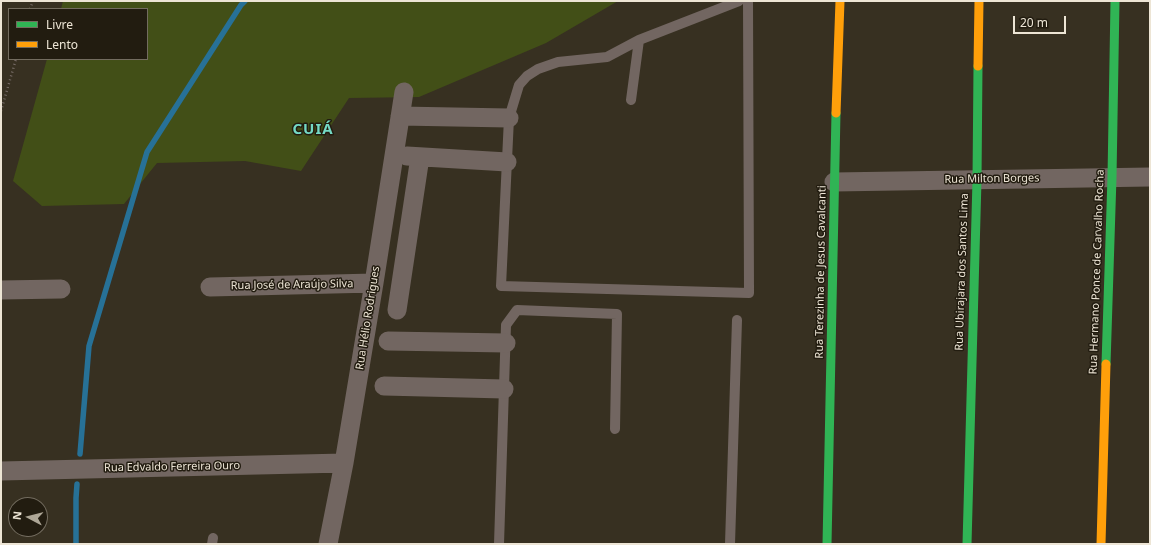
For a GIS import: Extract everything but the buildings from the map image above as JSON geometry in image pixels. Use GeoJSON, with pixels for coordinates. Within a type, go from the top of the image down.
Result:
{"type":"FeatureCollection","features":[{"type":"Feature","properties":{"kind":"street","name":"Rua Terezinha de Jesus Cavalcanti"},"geometry":{"type":"LineString","coordinates":[[827,544],[834,182],[840,1]]}},
{"type":"Feature","properties":{"kind":"street","name":"Rua Ubirajara dos Santos Lima"},"geometry":{"type":"LineString","coordinates":[[967,544],[977,180],[979,1]]}},
{"type":"Feature","properties":{"kind":"street","name":"Rua Hermano Ponce de Carvalho Rocha"},"geometry":{"type":"LineString","coordinates":[[1101,544],[1112,177],[1115,1]]}},
{"type":"Feature","properties":{"kind":"street","name":"Rua Hélio Rodrigues"},"geometry":{"type":"LineString","coordinates":[[328,544],[344,463],[404,92]]}},
{"type":"Feature","properties":{"kind":"street"},"geometry":{"type":"LineString","coordinates":[[400,116],[509,118]]}},
{"type":"Feature","properties":{"kind":"street"},"geometry":{"type":"LineString","coordinates":[[394,154],[507,162]]}},
{"type":"Feature","properties":{"kind":"street"},"geometry":{"type":"LineString","coordinates":[[397,310],[420,157]]}},
{"type":"Feature","properties":{"kind":"street","name":"Rua Milton Borges"},"geometry":{"type":"LineString","coordinates":[[834,182],[1150,177]]}},
{"type":"Feature","properties":{"kind":"street","name":"Rua José de Araújo Silva"},"geometry":{"type":"LineString","coordinates":[[210,287],[374,283]]}},
{"type":"Feature","properties":{"kind":"street"},"geometry":{"type":"LineString","coordinates":[[1,290],[61,289]]}},
{"type":"Feature","properties":{"kind":"street"},"geometry":{"type":"LineString","coordinates":[[388,341],[506,343]]}},
{"type":"Feature","properties":{"kind":"street"},"geometry":{"type":"LineString","coordinates":[[384,386],[504,390]]}},
{"type":"Feature","properties":{"kind":"street","name":"Rua Edvaldo Ferreira Ouro"},"geometry":{"type":"LineString","coordinates":[[1,471],[344,463]]}},
{"type":"Feature","properties":{"kind":"lane"},"geometry":{"type":"LineString","coordinates":[[739,1],[638,40],[607,57],[558,62],[538,69],[527,76],[519,85],[509,118],[502,286],[749,293],[748,1]]}},
{"type":"Feature","properties":{"kind":"lane"},"geometry":{"type":"LineString","coordinates":[[630,100],[638,40]]}},
{"type":"Feature","properties":{"kind":"lane"},"geometry":{"type":"LineString","coordinates":[[498,544],[506,325],[518,310],[617,314],[615,429]]}},
{"type":"Feature","properties":{"kind":"lane"},"geometry":{"type":"LineString","coordinates":[[730,544],[737,320]]}},
{"type":"Feature","properties":{"kind":"path"},"geometry":{"type":"LineString","coordinates":[[1,111],[16,60]]}},
{"type":"Feature","properties":{"kind":"green space"},"geometry":{"type":"Polygon","coordinates":[[[63,1],[618,1],[546,43],[419,97],[349,98],[301,171],[245,161],[157,163],[124,204],[42,206],[13,181],[47,60],[148,60],[148,8],[61,8],[63,1]]]}},
{"type":"Feature","properties":{"kind":"waterway"},"geometry":{"type":"LineString","coordinates":[[80,454],[89,346],[147,152],[245,1]]}},
{"type":"Feature","properties":{"kind":"waterway"},"geometry":{"type":"LineString","coordinates":[[76,544],[77,484]]}},
{"type":"Feature","properties":{"kind":"traffic: fast"},"geometry":{"type":"LineString","coordinates":[[1106,364],[1112,177],[1115,1]]}},
{"type":"Feature","properties":{"kind":"traffic: fast"},"geometry":{"type":"LineString","coordinates":[[967,544],[977,180],[978,66]]}},
{"type":"Feature","properties":{"kind":"traffic: fast"},"geometry":{"type":"LineString","coordinates":[[827,544],[836,113]]}},
{"type":"Feature","properties":{"kind":"traffic: slow"},"geometry":{"type":"LineString","coordinates":[[836,113],[840,1]]}},
{"type":"Feature","properties":{"kind":"traffic: slow"},"geometry":{"type":"LineString","coordinates":[[978,66],[979,1]]}},
{"type":"Feature","properties":{"kind":"traffic: slow"},"geometry":{"type":"LineString","coordinates":[[1101,544],[1106,364]]}},
{"type":"Feature","properties":{"kind":"district","name":"CUIÁ"},"geometry":{"type":"Point","coordinates":[313,130]}}]}
